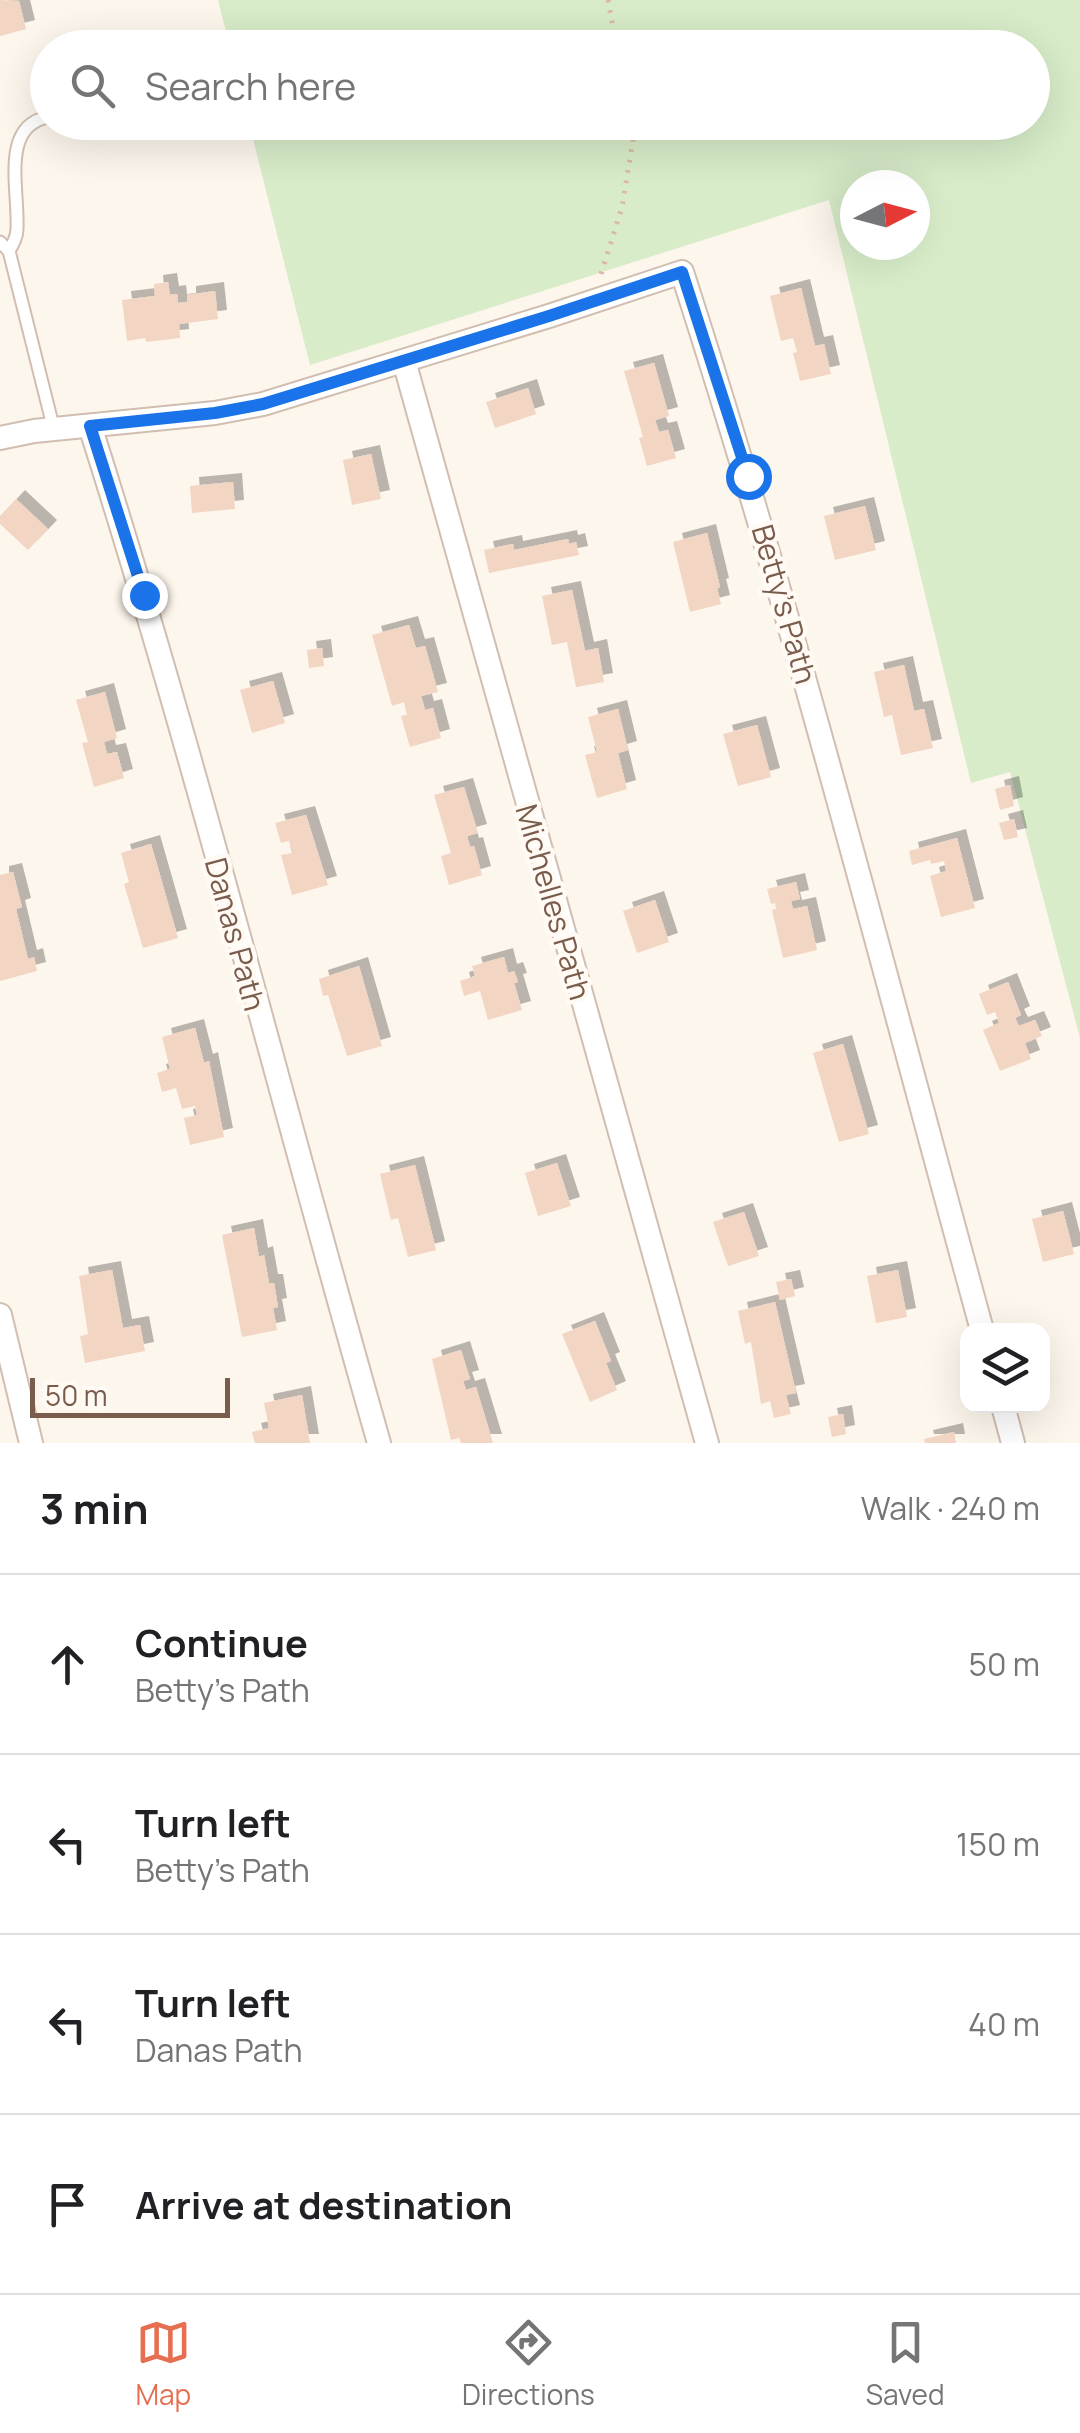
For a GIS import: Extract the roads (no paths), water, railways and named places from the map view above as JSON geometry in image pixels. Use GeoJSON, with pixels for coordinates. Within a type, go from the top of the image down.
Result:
{"type":"FeatureCollection","features":[{"type":"Feature","properties":{"kind":"street","name":"Betty's Path"},"geometry":{"type":"LineString","coordinates":[[0,438],[263,404],[682,272],[793,630],[980,1323]]}},
{"type":"Feature","properties":{"kind":"street","name":"Michelles Path"},"geometry":{"type":"LineString","coordinates":[[404,361],[707,1443]]}},
{"type":"Feature","properties":{"kind":"street","name":"Danas Path"},"geometry":{"type":"LineString","coordinates":[[90,426],[144,595],[379,1443]]}},
{"type":"Feature","properties":{"kind":"street"},"geometry":{"type":"LineString","coordinates":[[0,1315],[12,1412],[31,1443]]}},
{"type":"Feature","properties":{"kind":"street"},"geometry":{"type":"LineString","coordinates":[[1005,1413],[1013,1443]]}},
{"type":"Feature","properties":{"kind":"lane"},"geometry":{"type":"LineString","coordinates":[[30,121],[22,125],[11,142],[18,233],[5,246],[54,430]]}}]}
